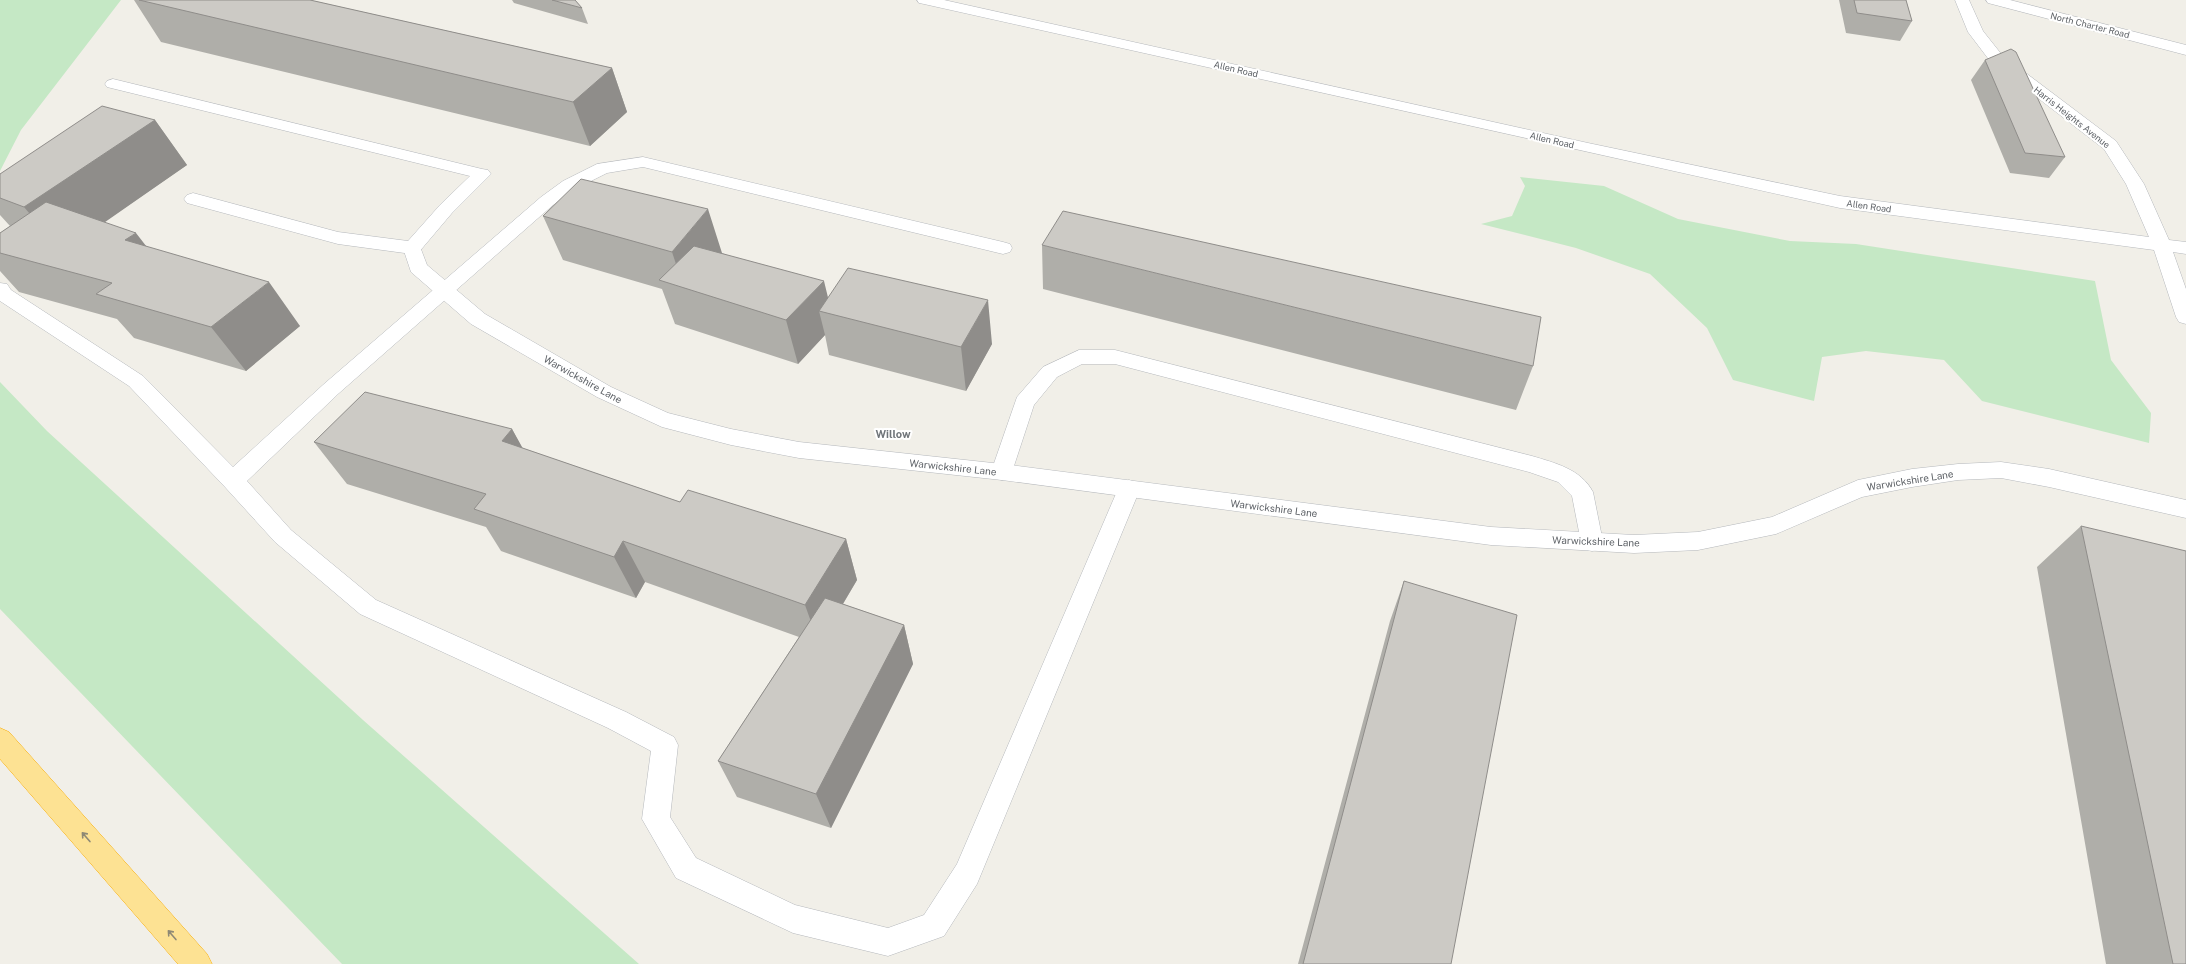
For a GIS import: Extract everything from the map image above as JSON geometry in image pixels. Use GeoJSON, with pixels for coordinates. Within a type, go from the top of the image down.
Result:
{"type":"FeatureCollection","features":[{"type":"Feature","properties":{"kind":"highway"},"geometry":{"type":"LineString","coordinates":[[0,740],[197,964]]}},
{"type":"Feature","properties":{"kind":"street","name":"Allen Road"},"geometry":{"type":"LineString","coordinates":[[924,0],[1840,202],[2160,243],[2186,248]]}},
{"type":"Feature","properties":{"kind":"street","name":"Harris Heights Avenue"},"geometry":{"type":"LineString","coordinates":[[1962,0],[1976,32],[1996,58],[2089,129],[2115,151],[2125,164],[2137,188],[2160,243],[2186,317]]}},
{"type":"Feature","properties":{"kind":"street","name":"North Charter Road"},"geometry":{"type":"LineString","coordinates":[[1993,0],[2186,50]]}},
{"type":"Feature","properties":{"kind":"street"},"geometry":{"type":"LineString","coordinates":[[113,84],[482,174],[446,209],[412,248],[338,238],[192,199]]}},
{"type":"Feature","properties":{"kind":"street"},"geometry":{"type":"LineString","coordinates":[[233,481],[331,389],[547,201],[569,184],[603,168],[643,162],[1003,248]]}},
{"type":"Feature","properties":{"kind":"street","name":"Warwickshire Lane"},"geometry":{"type":"LineString","coordinates":[[412,248],[418,268],[444,292],[478,319],[604,392],[662,419],[731,437],[799,450],[1002,472],[1491,536],[1634,544],[1698,541],[1776,525],[1858,489],[1912,478],[1966,472],[2001,470],[2049,478],[2186,509]]}},
{"type":"Feature","properties":{"kind":"street"},"geometry":{"type":"LineString","coordinates":[[0,289],[4,295],[136,381],[233,481],[283,536],[368,607],[618,720],[665,745],[656,819],[686,868],[794,918],[888,942],[934,926],[967,874],[1129,489]]}},
{"type":"Feature","properties":{"kind":"street"},"geometry":{"type":"LineString","coordinates":[[1002,472],[1024,402],[1050,372],[1079,357],[1115,357],[1532,464],[1566,476],[1582,492],[1592,542]]}},
{"type":"Feature","properties":{"kind":"green space"},"geometry":{"type":"Polygon","coordinates":[[[0,0],[121,0],[21,130],[0,171],[0,0]]]}},
{"type":"Feature","properties":{"kind":"green space"},"geometry":{"type":"Polygon","coordinates":[[[1520,177],[1604,186],[1678,219],[1790,241],[1856,244],[2095,281],[2111,360],[2151,413],[2149,443],[1982,401],[1944,360],[1866,351],[1822,357],[1814,401],[1733,380],[1707,328],[1650,274],[1576,248],[1481,224],[1512,216],[1525,186],[1520,177]]]}},
{"type":"Feature","properties":{"kind":"green space"},"geometry":{"type":"Polygon","coordinates":[[[0,382],[47,431],[363,720],[639,964],[342,964],[0,609],[0,382]]]}},
{"type":"Feature","properties":{"kind":"building"},"geometry":{"type":"Polygon","coordinates":[[[139,0],[310,0],[612,68],[573,102],[139,0]]]}},
{"type":"Feature","properties":{"kind":"building"},"geometry":{"type":"Polygon","coordinates":[[[552,0],[575,0],[582,8],[552,0]]]}},
{"type":"Feature","properties":{"kind":"building"},"geometry":{"type":"Polygon","coordinates":[[[1854,0],[1906,0],[1912,21],[1857,13],[1854,0]]]}},
{"type":"Feature","properties":{"kind":"building"},"geometry":{"type":"Polygon","coordinates":[[[2011,49],[2016,52],[2065,157],[2025,153],[1985,60],[2011,49]]]}},
{"type":"Feature","properties":{"kind":"building"},"geometry":{"type":"Polygon","coordinates":[[[102,106],[155,120],[24,207],[0,198],[0,174],[102,106]]]}},
{"type":"Feature","properties":{"kind":"building"},"geometry":{"type":"Polygon","coordinates":[[[581,179],[708,209],[672,252],[543,216],[581,179]]]}},
{"type":"Feature","properties":{"kind":"building"},"geometry":{"type":"Polygon","coordinates":[[[46,202],[136,233],[125,240],[269,282],[211,327],[96,294],[112,283],[0,253],[0,233],[46,202]]]}},
{"type":"Feature","properties":{"kind":"building"},"geometry":{"type":"Polygon","coordinates":[[[1063,211],[1541,317],[1533,366],[1042,245],[1063,211]]]}},
{"type":"Feature","properties":{"kind":"building"},"geometry":{"type":"Polygon","coordinates":[[[694,246],[824,281],[786,320],[659,280],[694,246]]]}},
{"type":"Feature","properties":{"kind":"building"},"geometry":{"type":"Polygon","coordinates":[[[848,268],[988,300],[961,347],[819,311],[848,268]]]}},
{"type":"Feature","properties":{"kind":"building"},"geometry":{"type":"Polygon","coordinates":[[[365,392],[512,429],[502,441],[680,502],[688,490],[846,539],[805,605],[623,541],[614,557],[474,509],[486,494],[314,442],[365,392]]]}},
{"type":"Feature","properties":{"kind":"building"},"geometry":{"type":"Polygon","coordinates":[[[2081,526],[2186,551],[2186,964],[2173,964],[2081,526]]]}},
{"type":"Feature","properties":{"kind":"building"},"geometry":{"type":"Polygon","coordinates":[[[1404,581],[1517,615],[1451,964],[1303,964],[1404,581]]]}},
{"type":"Feature","properties":{"kind":"building"},"geometry":{"type":"Polygon","coordinates":[[[825,598],[904,625],[816,794],[718,761],[825,598]]]}},
{"type":"Feature","properties":{"kind":"district","name":"Willow"},"geometry":{"type":"Point","coordinates":[893,434]}}]}
